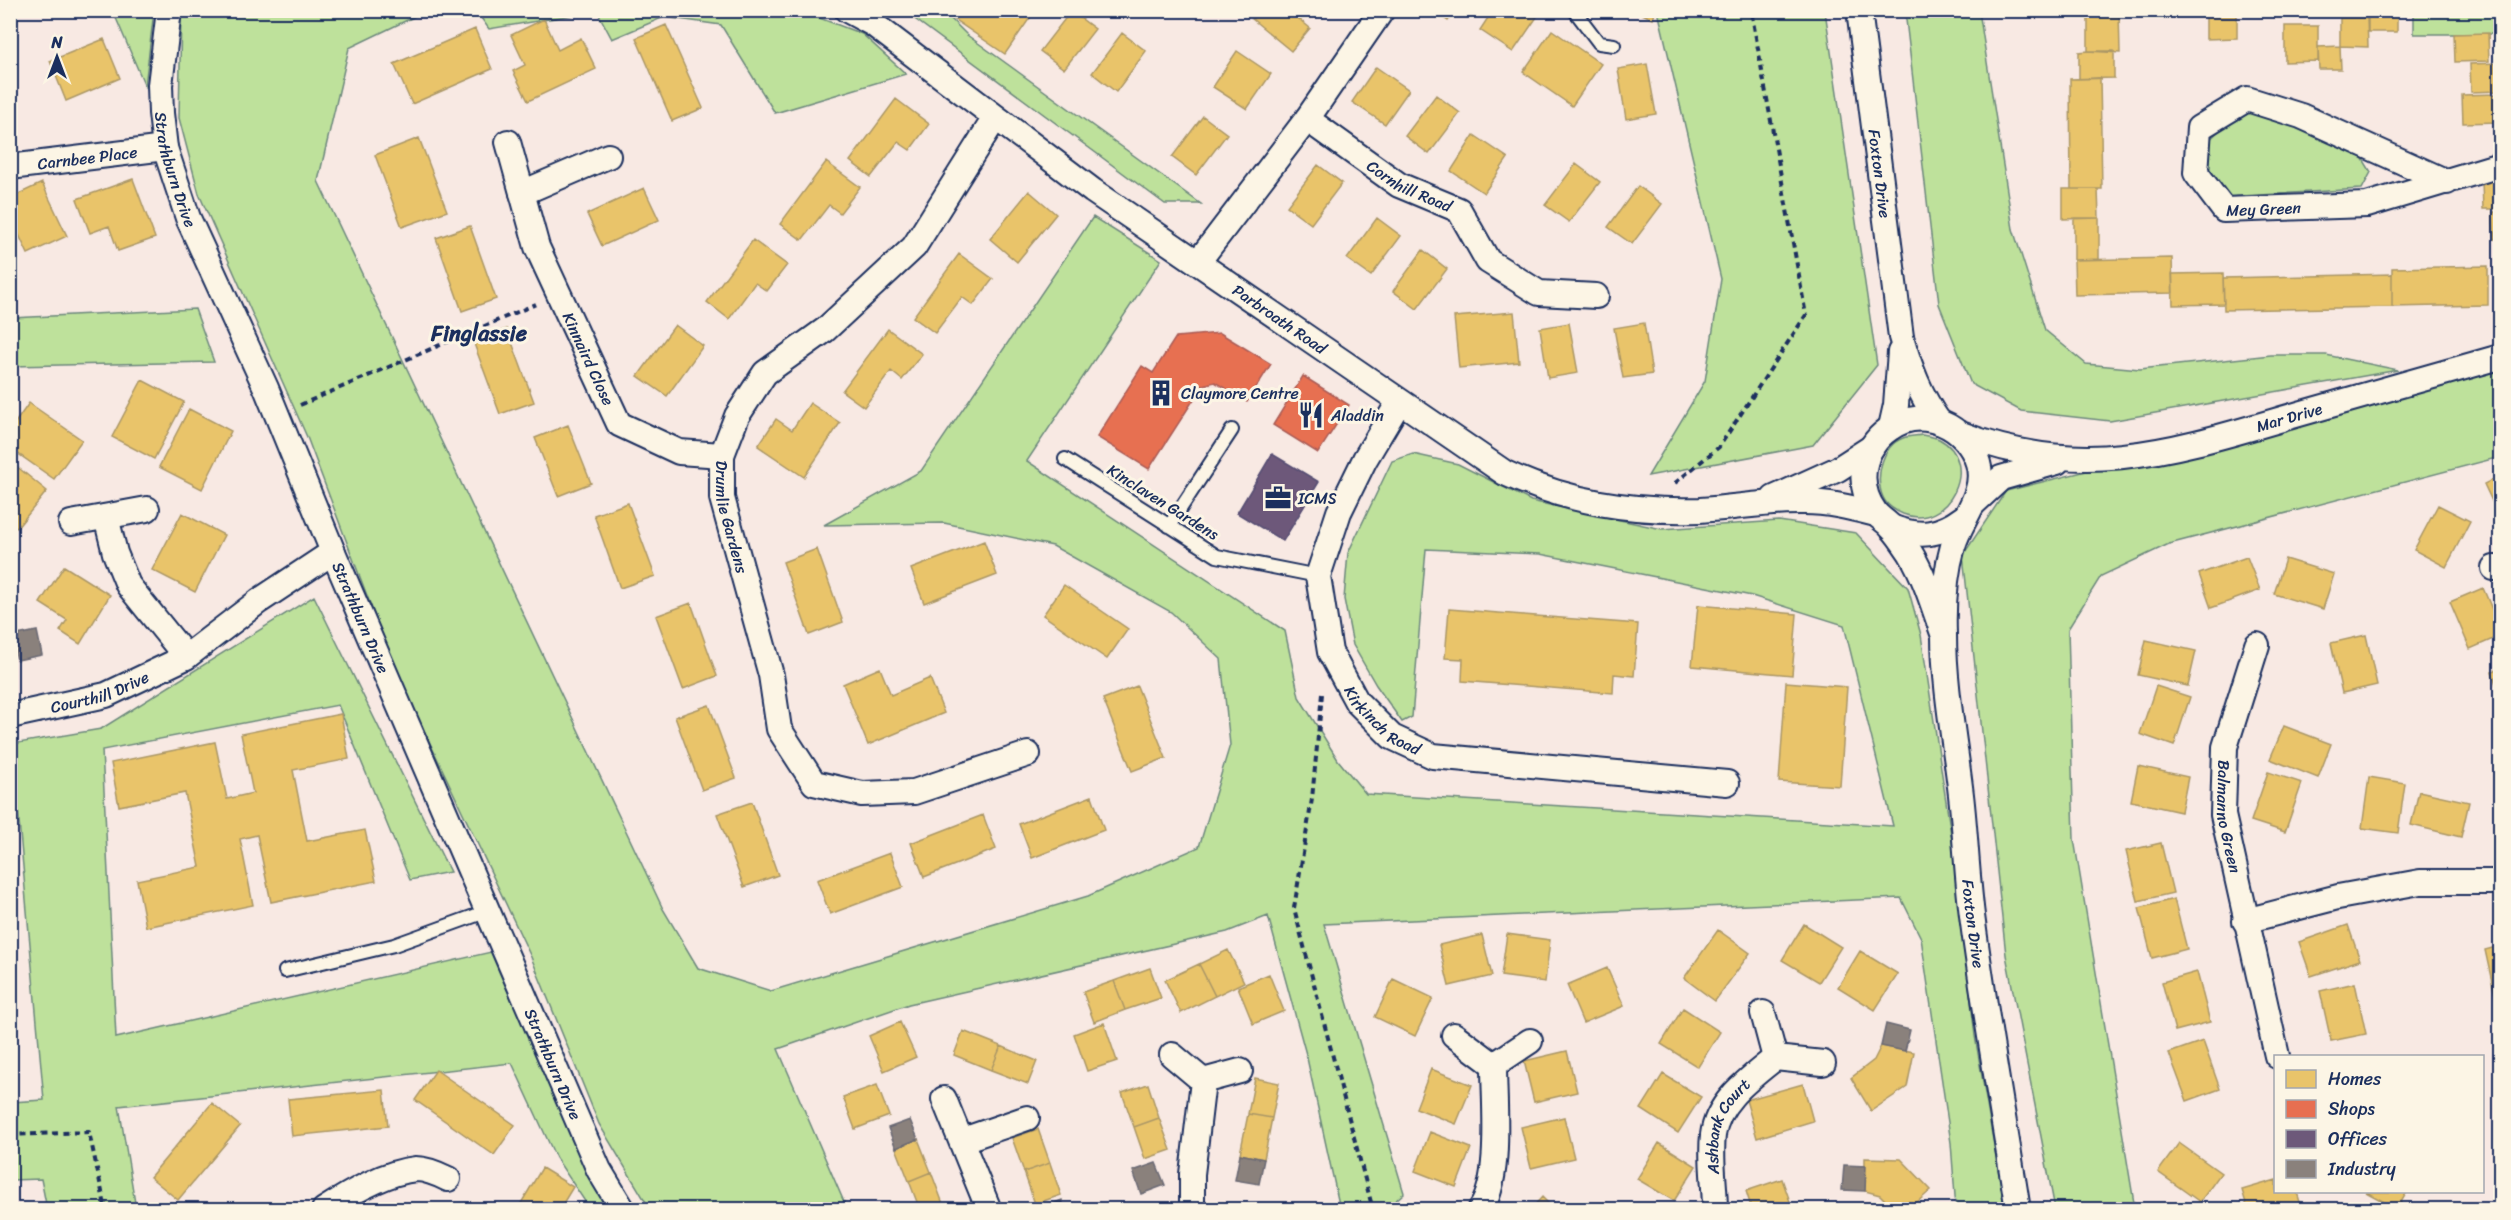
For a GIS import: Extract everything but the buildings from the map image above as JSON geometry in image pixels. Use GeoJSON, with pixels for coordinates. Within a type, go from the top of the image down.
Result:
{"type":"FeatureCollection","features":[{"type":"Feature","properties":{"kind":"street","name":"Strathburn Drive"},"geometry":{"type":"LineString","coordinates":[[169,10],[160,85],[165,148],[188,218],[277,415],[333,552],[599,1170],[623,1209]]}},
{"type":"Feature","properties":{"kind":"street","name":"Parbroath Road"},"geometry":{"type":"LineString","coordinates":[[847,10],[873,24],[1093,191],[1471,452],[1505,473],[1539,489],[1585,502],[1641,510],[1701,510],[1804,501],[1839,505],[1884,521]]}},
{"type":"Feature","properties":{"kind":"street"},"geometry":{"type":"LineString","coordinates":[[1198,262],[1307,119],[1382,10]]}},
{"type":"Feature","properties":{"kind":"street","name":"Foxton Drive"},"geometry":{"type":"LineString","coordinates":[[1859,10],[1901,337],[1913,377],[1924,400],[1939,422]]}},
{"type":"Feature","properties":{"kind":"street","name":"Mey Green"},"geometry":{"type":"LineString","coordinates":[[2447,182],[2301,116],[2247,99],[2199,128],[2196,173],[2224,210],[2367,205],[2447,182],[2500,165]]}},
{"type":"Feature","properties":{"kind":"street","name":"Drumlie Gardens"},"geometry":{"type":"LineString","coordinates":[[995,118],[914,247],[825,330],[765,373],[736,416],[722,455],[722,498],[771,675],[779,729],[814,783],[862,794],[914,792],[1028,754]]}},
{"type":"Feature","properties":{"kind":"street","name":"Cornhill Road"},"geometry":{"type":"LineString","coordinates":[[1307,119],[1399,185],[1459,210],[1488,261],[1539,293],[1596,296]]}},
{"type":"Feature","properties":{"kind":"street","name":"Kinnaird Close"},"geometry":{"type":"LineString","coordinates":[[508,142],[537,247],[619,424],[679,452],[722,455]]}},
{"type":"Feature","properties":{"kind":"street","name":"Carnbee Place"},"geometry":{"type":"LineString","coordinates":[[10,167],[165,148]]}},
{"type":"Feature","properties":{"kind":"street"},"geometry":{"type":"LineString","coordinates":[[522,193],[608,156]]}},
{"type":"Feature","properties":{"kind":"street","name":"Foxton Drive"},"geometry":{"type":"LineString","coordinates":[[1891,427],[1896,405],[1901,337]]}},
{"type":"Feature","properties":{"kind":"street","name":"Mar Drive"},"geometry":{"type":"LineString","coordinates":[[1961,434],[2012,450],[2074,459],[2111,458],[2176,449],[2500,357]]}},
{"type":"Feature","properties":{"kind":"street","name":"Kirkinch Road"},"geometry":{"type":"LineString","coordinates":[[1399,402],[1365,459],[1339,512],[1318,576],[1330,652],[1358,702],[1392,737],[1433,756],[1727,783]]}},
{"type":"Feature","properties":{"kind":"street","name":"Foxton Drive"},"geometry":{"type":"LineString","coordinates":[[1944,636],[1929,591],[1912,555],[1866,497],[1862,477],[1866,458],[1872,447],[1891,427],[1910,419],[1939,422],[1961,434],[1973,449],[1979,467],[1979,485],[1952,547],[1945,589],[1944,636],[1972,921],[2018,1209]]}},
{"type":"Feature","properties":{"kind":"street","name":"Parbroath Road"},"geometry":{"type":"LineString","coordinates":[[1758,504],[1838,470],[1872,447]]}},
{"type":"Feature","properties":{"kind":"street","name":"Mar Drive"},"geometry":{"type":"LineString","coordinates":[[1968,511],[2001,478],[2074,459]]}},
{"type":"Feature","properties":{"kind":"street"},"geometry":{"type":"LineString","coordinates":[[71,523],[147,509]]}},
{"type":"Feature","properties":{"kind":"street"},"geometry":{"type":"LineString","coordinates":[[1884,521],[1910,534],[1930,535],[1948,529],[1968,511]]}},
{"type":"Feature","properties":{"kind":"street"},"geometry":{"type":"LineString","coordinates":[[106,517],[115,553],[128,585],[186,657]]}},
{"type":"Feature","properties":{"kind":"street","name":"Courthill Drive"},"geometry":{"type":"LineString","coordinates":[[10,716],[106,695],[186,657],[259,601],[333,552]]}},
{"type":"Feature","properties":{"kind":"street","name":"Balmanno Green"},"geometry":{"type":"LineString","coordinates":[[2257,645],[2226,747],[2223,815],[2277,1055]]}},
{"type":"Feature","properties":{"kind":"street"},"geometry":{"type":"LineString","coordinates":[[2245,921],[2338,897],[2420,882],[2500,882]]}},
{"type":"Feature","properties":{"kind":"street"},"geometry":{"type":"LineString","coordinates":[[1763,1013],[1775,1058],[1823,1063]]}},
{"type":"Feature","properties":{"kind":"street"},"geometry":{"type":"LineString","coordinates":[[1454,1035],[1494,1065]]}},
{"type":"Feature","properties":{"kind":"street"},"geometry":{"type":"LineString","coordinates":[[1494,1065],[1530,1041]]}},
{"type":"Feature","properties":{"kind":"street"},"geometry":{"type":"LineString","coordinates":[[1172,1055],[1203,1081]]}},
{"type":"Feature","properties":{"kind":"street","name":"Ashbank Court"},"geometry":{"type":"LineString","coordinates":[[1715,1209],[1713,1134],[1723,1109],[1737,1090],[1775,1058]]}},
{"type":"Feature","properties":{"kind":"street"},"geometry":{"type":"LineString","coordinates":[[1480,1209],[1487,1200],[1495,1159],[1494,1065]]}},
{"type":"Feature","properties":{"kind":"street"},"geometry":{"type":"LineString","coordinates":[[1203,1081],[1240,1071]]}},
{"type":"Feature","properties":{"kind":"street"},"geometry":{"type":"LineString","coordinates":[[1192,1209],[1192,1174],[1203,1081]]}},
{"type":"Feature","properties":{"kind":"street"},"geometry":{"type":"LineString","coordinates":[[944,1099],[963,1140],[989,1209]]}},
{"type":"Feature","properties":{"kind":"street"},"geometry":{"type":"LineString","coordinates":[[963,1140],[1027,1118]]}},
{"type":"Feature","properties":{"kind":"street"},"geometry":{"type":"LineString","coordinates":[[324,1209],[345,1196],[400,1172],[418,1169],[448,1179]]}},
{"type":"Feature","properties":{"kind":"lane"},"geometry":{"type":"LineString","coordinates":[[1574,10],[1599,43],[1614,45]]}},
{"type":"Feature","properties":{"kind":"lane"},"geometry":{"type":"LineString","coordinates":[[1169,526],[1232,430]]}},
{"type":"Feature","properties":{"kind":"lane","name":"Kinclaven Gardens"},"geometry":{"type":"LineString","coordinates":[[1065,459],[1217,556],[1318,576]]}},
{"type":"Feature","properties":{"kind":"lane"},"geometry":{"type":"LineString","coordinates":[[285,971],[394,945],[488,911]]}},
{"type":"Feature","properties":{"kind":"path"},"geometry":{"type":"LineString","coordinates":[[1641,510],[1719,447],[1806,315],[1751,10]]}},
{"type":"Feature","properties":{"kind":"path"},"geometry":{"type":"LineString","coordinates":[[277,415],[559,294]]}},
{"type":"Feature","properties":{"kind":"path"},"geometry":{"type":"LineString","coordinates":[[1322,692],[1312,799],[1294,908],[1373,1209]]}},
{"type":"Feature","properties":{"kind":"path"},"geometry":{"type":"LineString","coordinates":[[10,1135],[89,1132],[106,1209]]}},
{"type":"Feature","properties":{"kind":"green space"},"geometry":{"type":"Polygon","coordinates":[[[113,11],[154,11],[145,86],[113,11]]]}},
{"type":"Feature","properties":{"kind":"green space"},"geometry":{"type":"Polygon","coordinates":[[[181,11],[426,11],[349,48],[318,181],[663,909],[698,968],[771,991],[1088,896],[1199,847],[1230,745],[1221,659],[1171,612],[1053,546],[944,523],[824,525],[921,471],[1093,217],[1161,260],[1027,461],[1285,631],[1299,697],[1338,760],[1366,794],[1893,826],[1844,625],[1752,596],[1540,554],[1426,549],[1412,717],[1402,722],[1376,685],[1353,645],[1344,599],[1348,553],[1392,461],[1413,454],[1458,464],[1531,501],[1662,529],[1779,521],[1856,533],[1908,588],[1921,635],[1953,848],[1975,1036],[2005,1209],[1956,1209],[1951,1143],[1921,938],[1901,898],[1324,924],[1404,1193],[1386,1209],[1340,1209],[1307,1058],[1268,916],[1227,932],[909,1004],[778,1049],[847,1209],[650,1209],[599,1124],[531,957],[394,667],[307,437],[199,194],[179,118],[181,11]]]}},
{"type":"Feature","properties":{"kind":"green space"},"geometry":{"type":"Polygon","coordinates":[[[476,11],[597,11],[489,29],[476,11]]]}},
{"type":"Feature","properties":{"kind":"green space"},"geometry":{"type":"Polygon","coordinates":[[[597,11],[801,11],[862,34],[906,74],[775,113],[721,25],[664,17],[612,39],[597,11]]]}},
{"type":"Feature","properties":{"kind":"green space"},"geometry":{"type":"Polygon","coordinates":[[[904,11],[943,11],[967,35],[1201,204],[1165,204],[904,11]]]}},
{"type":"Feature","properties":{"kind":"green space"},"geometry":{"type":"Polygon","coordinates":[[[1658,11],[1825,11],[1877,365],[1813,445],[1648,476],[1705,381],[1721,279],[1658,11]]]}},
{"type":"Feature","properties":{"kind":"green space"},"geometry":{"type":"Polygon","coordinates":[[[1905,11],[1979,11],[2013,229],[2045,330],[2086,364],[2140,369],[2271,355],[2326,355],[2398,370],[2110,421],[2021,411],[1971,384],[1939,304],[1905,11]]]}},
{"type":"Feature","properties":{"kind":"green space"},"geometry":{"type":"Polygon","coordinates":[[[2414,11],[2500,11],[2500,34],[2414,34],[2414,11]]]}},
{"type":"Feature","properties":{"kind":"green space"},"geometry":{"type":"Polygon","coordinates":[[[2241,110],[2355,146],[2371,172],[2362,189],[2225,197],[2207,174],[2203,146],[2241,110]]]}},
{"type":"Feature","properties":{"kind":"green space"},"geometry":{"type":"Polygon","coordinates":[[[195,309],[214,362],[11,366],[11,318],[195,309]]]}},
{"type":"Feature","properties":{"kind":"green space"},"geometry":{"type":"Polygon","coordinates":[[[2500,357],[2500,457],[2169,544],[2101,576],[2068,629],[2074,839],[2135,1209],[2055,1209],[2006,955],[1963,555],[2006,491],[2176,449],[2500,357]]]}},
{"type":"Feature","properties":{"kind":"green space"},"geometry":{"type":"Polygon","coordinates":[[[1922,435],[1939,439],[1952,450],[1958,463],[1959,478],[1946,504],[1934,513],[1919,517],[1903,514],[1893,509],[1885,501],[1881,493],[1880,475],[1884,456],[1895,442],[1905,437],[1922,435]]]}},
{"type":"Feature","properties":{"kind":"green space"},"geometry":{"type":"Polygon","coordinates":[[[314,596],[450,872],[410,880],[338,705],[102,750],[116,1038],[504,949],[623,1209],[590,1209],[556,1158],[512,1063],[119,1106],[136,1209],[47,1209],[41,1179],[11,1180],[11,1102],[44,1100],[12,744],[101,729],[314,596]]]}},
{"type":"Feature","properties":{"kind":"place","name":"Claymore Centre"},"geometry":{"type":"Point","coordinates":[1161,393]}},
{"type":"Feature","properties":{"kind":"place","name":"Aladdin"},"geometry":{"type":"Point","coordinates":[1311,415]}},
{"type":"Feature","properties":{"kind":"place","name":"ICMS"},"geometry":{"type":"Point","coordinates":[1278,498]}},
{"type":"Feature","properties":{"kind":"district","name":"Finglassie"},"geometry":{"type":"Point","coordinates":[479,333]}}]}
